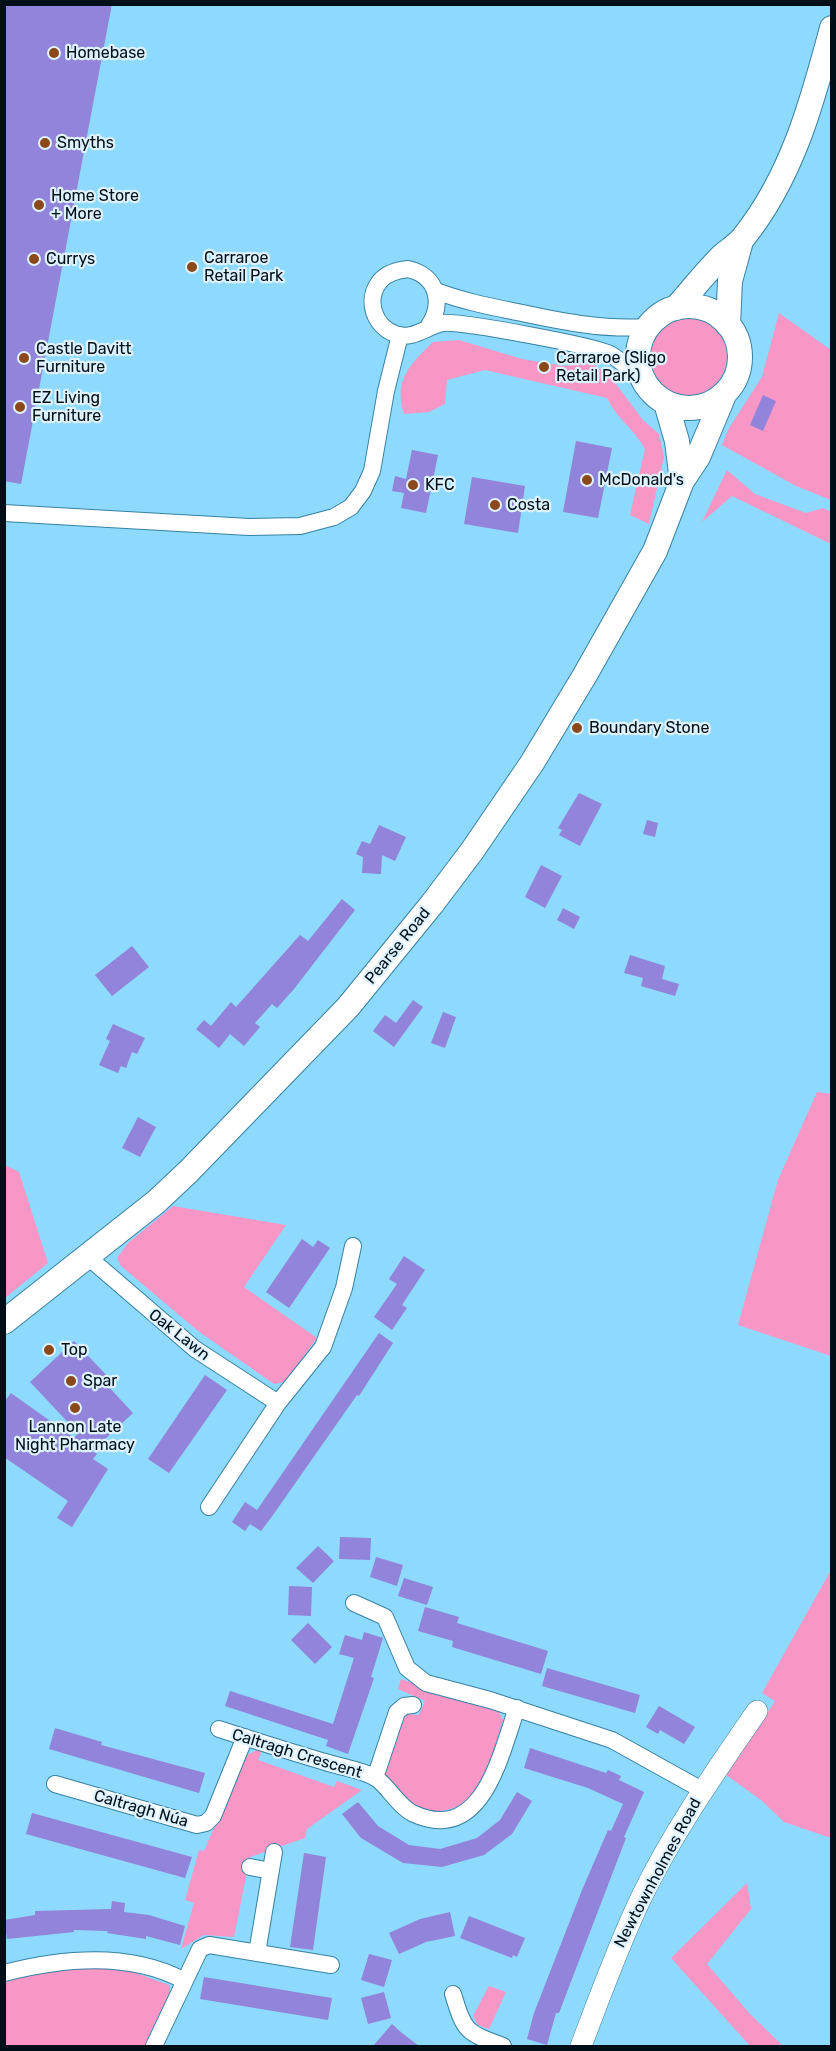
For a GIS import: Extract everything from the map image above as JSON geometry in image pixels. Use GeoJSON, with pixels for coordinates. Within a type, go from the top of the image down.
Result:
{"type":"FeatureCollection","features":[{"type":"Feature","properties":{"kind":"main road"},"geometry":{"type":"LineString","coordinates":[[728,325],[730,280],[741,241],[788,168],[814,96],[831,28]]}},
{"type":"Feature","properties":{"kind":"main road"},"geometry":{"type":"LineString","coordinates":[[676,308],[722,256],[741,241]]}},
{"type":"Feature","properties":{"kind":"main road"},"geometry":{"type":"LineString","coordinates":[[676,308],[701,308],[712,313],[728,325],[738,341],[740,366],[734,383],[724,395],[700,406],[688,408],[666,403],[652,393],[643,380],[637,362],[639,344],[647,327],[660,315],[676,308]]}},
{"type":"Feature","properties":{"kind":"main road","name":"Pearse Road"},"geometry":{"type":"LineString","coordinates":[[4,1322],[88,1257],[172,1187],[306,1053],[354,1000],[432,904],[472,851],[532,763],[585,675],[655,551],[682,482],[698,457],[724,395]]}},
{"type":"Feature","properties":{"kind":"main road","name":"Pearse Road"},"geometry":{"type":"LineString","coordinates":[[666,403],[677,441],[682,482]]}},
{"type":"Feature","properties":{"kind":"street"},"geometry":{"type":"LineString","coordinates":[[428,327],[435,316],[438,304],[436,291],[430,280],[408,269],[385,276],[378,283],[373,295],[374,315],[383,327],[400,335],[420,332],[428,327],[444,323],[478,326],[608,353],[643,380]]}},
{"type":"Feature","properties":{"kind":"street"},"geometry":{"type":"LineString","coordinates":[[436,291],[467,303],[580,326],[616,329],[647,327]]}},
{"type":"Feature","properties":{"kind":"street"},"geometry":{"type":"LineString","coordinates":[[4,513],[249,527],[300,526],[334,518],[351,507],[363,491],[372,471],[386,391],[400,335]]}},
{"type":"Feature","properties":{"kind":"street"},"geometry":{"type":"LineString","coordinates":[[209,1507],[278,1403],[323,1347],[344,1288],[353,1246]]}},
{"type":"Feature","properties":{"kind":"street","name":"Oak Lawn"},"geometry":{"type":"LineString","coordinates":[[88,1257],[195,1349],[278,1403]]}},
{"type":"Feature","properties":{"kind":"street"},"geometry":{"type":"LineString","coordinates":[[354,1604],[385,1617],[407,1668],[426,1683],[517,1708],[612,1740],[702,1790]]}},
{"type":"Feature","properties":{"kind":"street","name":"Caltragh Crescent"},"geometry":{"type":"LineString","coordinates":[[375,1778],[397,1712],[404,1706],[413,1706]]}},
{"type":"Feature","properties":{"kind":"street","name":"Caltragh Crescent"},"geometry":{"type":"LineString","coordinates":[[219,1729],[375,1778],[410,1812],[426,1818],[446,1819],[462,1814],[479,1801],[489,1787],[517,1708]]}},
{"type":"Feature","properties":{"kind":"street","name":"Newtownholmes Road"},"geometry":{"type":"LineString","coordinates":[[581,2046],[616,1954],[642,1897],[702,1790],[757,1712]]}},
{"type":"Feature","properties":{"kind":"street","name":"Caltragh Núa"},"geometry":{"type":"LineString","coordinates":[[55,1784],[196,1825],[206,1822],[213,1816],[245,1737]]}},
{"type":"Feature","properties":{"kind":"street"},"geometry":{"type":"LineString","coordinates":[[257,1953],[274,1852]]}},
{"type":"Feature","properties":{"kind":"street"},"geometry":{"type":"LineString","coordinates":[[250,1867],[271,1871]]}},
{"type":"Feature","properties":{"kind":"street"},"geometry":{"type":"LineString","coordinates":[[154,2046],[183,1980],[200,1949],[209,1945],[332,1965]]}},
{"type":"Feature","properties":{"kind":"street"},"geometry":{"type":"LineString","coordinates":[[4,1973],[81,1959],[123,1963],[183,1980]]}},
{"type":"Feature","properties":{"kind":"street"},"geometry":{"type":"LineString","coordinates":[[453,1994],[460,2016],[471,2034],[503,2046]]}},
{"type":"Feature","properties":{"kind":"shaded area"},"geometry":{"type":"Polygon","coordinates":[[[779,313],[831,350],[831,500],[796,486],[722,445],[729,428],[762,377],[779,313]]]}},
{"type":"Feature","properties":{"kind":"shaded area"},"geometry":{"type":"Polygon","coordinates":[[[687,317],[702,320],[715,329],[724,342],[727,357],[724,372],[715,385],[702,394],[687,397],[672,394],[659,385],[650,372],[647,357],[650,342],[659,329],[672,320],[687,317]]]}},
{"type":"Feature","properties":{"kind":"shaded area"},"geometry":{"type":"Polygon","coordinates":[[[459,340],[522,359],[564,366],[592,363],[610,376],[643,420],[659,434],[664,457],[649,524],[630,515],[645,449],[636,435],[615,412],[607,398],[485,370],[447,380],[445,404],[429,412],[404,414],[401,391],[411,365],[433,342],[459,340]]]}},
{"type":"Feature","properties":{"kind":"shaded area"},"geometry":{"type":"Polygon","coordinates":[[[727,470],[755,494],[806,513],[823,508],[831,512],[831,544],[732,496],[702,522],[727,470]]]}},
{"type":"Feature","properties":{"kind":"shaded area"},"geometry":{"type":"Polygon","coordinates":[[[817,1092],[831,1094],[831,1356],[738,1325],[778,1180],[817,1092]]]}},
{"type":"Feature","properties":{"kind":"shaded area"},"geometry":{"type":"Polygon","coordinates":[[[5,1165],[19,1172],[48,1263],[5,1298],[5,1165]]]}},
{"type":"Feature","properties":{"kind":"shaded area"},"geometry":{"type":"Polygon","coordinates":[[[173,1206],[286,1225],[244,1287],[317,1338],[285,1382],[274,1384],[198,1331],[121,1266],[117,1258],[128,1243],[173,1206]]]}},
{"type":"Feature","properties":{"kind":"shaded area"},"geometry":{"type":"Polygon","coordinates":[[[831,1570],[831,1838],[784,1822],[761,1800],[726,1775],[775,1701],[762,1693],[831,1570]]]}},
{"type":"Feature","properties":{"kind":"shaded area"},"geometry":{"type":"Polygon","coordinates":[[[401,1679],[499,1712],[503,1720],[485,1774],[470,1797],[459,1805],[438,1811],[418,1809],[410,1805],[386,1781],[389,1755],[401,1722],[405,1714],[419,1715],[425,1701],[398,1689],[401,1679]]]}},
{"type":"Feature","properties":{"kind":"shaded area"},"geometry":{"type":"Polygon","coordinates":[[[257,1750],[262,1751],[258,1760],[334,1787],[337,1781],[362,1790],[307,1829],[305,1838],[250,1857],[234,1937],[204,1935],[181,1949],[194,1903],[185,1900],[199,1850],[204,1851],[245,1756],[257,1750]]]}},
{"type":"Feature","properties":{"kind":"shaded area"},"geometry":{"type":"Polygon","coordinates":[[[747,1883],[751,1909],[707,1964],[750,2014],[783,2046],[750,2046],[671,1958],[747,1883]]]}},
{"type":"Feature","properties":{"kind":"shaded area"},"geometry":{"type":"Polygon","coordinates":[[[77,1966],[128,1970],[169,1985],[171,1994],[152,2030],[147,2046],[5,2046],[4,1978],[77,1966]]]}},
{"type":"Feature","properties":{"kind":"shaded area"},"geometry":{"type":"Polygon","coordinates":[[[489,1986],[506,1992],[489,2029],[478,2025],[473,2016],[489,1986]]]}},
{"type":"Feature","properties":{"kind":"building"},"geometry":{"type":"Polygon","coordinates":[[[4,4],[112,4],[21,484],[4,481],[4,4]]]}},
{"type":"Feature","properties":{"kind":"building"},"geometry":{"type":"Polygon","coordinates":[[[763,395],[776,401],[763,431],[750,425],[763,395]]]}},
{"type":"Feature","properties":{"kind":"building","name":"McDonald's"},"geometry":{"type":"Polygon","coordinates":[[[576,441],[612,448],[598,518],[563,512],[576,441]]]}},
{"type":"Feature","properties":{"kind":"building","name":"KFC"},"geometry":{"type":"Polygon","coordinates":[[[412,450],[438,455],[426,513],[401,508],[404,493],[392,491],[395,476],[406,479],[412,450]]]}},
{"type":"Feature","properties":{"kind":"building","name":"Costa"},"geometry":{"type":"Polygon","coordinates":[[[472,477],[525,486],[518,533],[464,524],[472,477]]]}},
{"type":"Feature","properties":{"kind":"building"},"geometry":{"type":"Polygon","coordinates":[[[579,793],[602,804],[580,846],[559,835],[562,830],[558,828],[579,793]]]}},
{"type":"Feature","properties":{"kind":"building"},"geometry":{"type":"Polygon","coordinates":[[[647,820],[658,823],[655,837],[643,834],[647,820]]]}},
{"type":"Feature","properties":{"kind":"building"},"geometry":{"type":"Polygon","coordinates":[[[379,825],[406,837],[395,861],[382,855],[381,874],[362,873],[363,857],[356,854],[362,841],[370,844],[379,825]]]}},
{"type":"Feature","properties":{"kind":"building"},"geometry":{"type":"Polygon","coordinates":[[[541,865],[562,876],[545,908],[525,897],[541,865]]]}},
{"type":"Feature","properties":{"kind":"building"},"geometry":{"type":"Polygon","coordinates":[[[342,899],[355,910],[294,989],[277,1008],[272,1004],[255,1023],[260,1027],[244,1046],[230,1034],[219,1048],[196,1029],[204,1020],[211,1026],[231,1002],[236,1007],[300,935],[308,941],[342,899]]]}},
{"type":"Feature","properties":{"kind":"building"},"geometry":{"type":"Polygon","coordinates":[[[563,908],[580,917],[574,929],[557,920],[563,908]]]}},
{"type":"Feature","properties":{"kind":"building"},"geometry":{"type":"Polygon","coordinates":[[[132,946],[149,967],[112,996],[95,975],[132,946]]]}},
{"type":"Feature","properties":{"kind":"building"},"geometry":{"type":"Polygon","coordinates":[[[630,955],[665,966],[662,979],[679,984],[675,996],[641,986],[643,978],[624,973],[630,955]]]}},
{"type":"Feature","properties":{"kind":"building"},"geometry":{"type":"Polygon","coordinates":[[[413,1000],[423,1007],[394,1047],[373,1031],[385,1015],[396,1023],[413,1000]]]}},
{"type":"Feature","properties":{"kind":"building"},"geometry":{"type":"Polygon","coordinates":[[[443,1012],[456,1017],[445,1048],[431,1043],[443,1012]]]}},
{"type":"Feature","properties":{"kind":"building"},"geometry":{"type":"Polygon","coordinates":[[[113,1024],[145,1038],[137,1054],[132,1052],[126,1068],[121,1066],[118,1073],[99,1065],[110,1041],[106,1039],[113,1024]]]}},
{"type":"Feature","properties":{"kind":"building"},"geometry":{"type":"Polygon","coordinates":[[[138,1117],[156,1127],[140,1157],[122,1148],[138,1117]]]}},
{"type":"Feature","properties":{"kind":"building"},"geometry":{"type":"Polygon","coordinates":[[[302,1239],[313,1247],[318,1240],[330,1248],[289,1308],[266,1292],[302,1239]]]}},
{"type":"Feature","properties":{"kind":"building"},"geometry":{"type":"Polygon","coordinates":[[[404,1256],[425,1270],[402,1305],[407,1308],[392,1330],[374,1317],[397,1284],[389,1279],[404,1256]]]}},
{"type":"Feature","properties":{"kind":"building"},"geometry":{"type":"Polygon","coordinates":[[[379,1333],[393,1343],[359,1396],[357,1395],[261,1531],[250,1524],[245,1531],[232,1522],[245,1502],[257,1510],[379,1333]]]}},
{"type":"Feature","properties":{"kind":"building"},"geometry":{"type":"Polygon","coordinates":[[[74,1341],[112,1381],[107,1385],[133,1413],[92,1451],[97,1454],[93,1459],[108,1469],[72,1527],[57,1518],[68,1501],[4,1457],[4,1402],[11,1393],[74,1438],[78,1433],[30,1382],[74,1341]]]}},
{"type":"Feature","properties":{"kind":"building"},"geometry":{"type":"Polygon","coordinates":[[[205,1375],[227,1390],[169,1473],[148,1459],[205,1375]]]}},
{"type":"Feature","properties":{"kind":"building"},"geometry":{"type":"Polygon","coordinates":[[[340,1537],[371,1538],[370,1560],[339,1559],[340,1537]]]}},
{"type":"Feature","properties":{"kind":"building"},"geometry":{"type":"Polygon","coordinates":[[[318,1546],[334,1561],[313,1583],[296,1568],[318,1546]]]}},
{"type":"Feature","properties":{"kind":"building"},"geometry":{"type":"Polygon","coordinates":[[[376,1557],[403,1565],[397,1586],[370,1577],[376,1557]]]}},
{"type":"Feature","properties":{"kind":"building"},"geometry":{"type":"Polygon","coordinates":[[[404,1578],[433,1587],[427,1605],[398,1596],[404,1578]]]}},
{"type":"Feature","properties":{"kind":"building"},"geometry":{"type":"Polygon","coordinates":[[[289,1586],[312,1587],[311,1616],[288,1615],[289,1586]]]}},
{"type":"Feature","properties":{"kind":"building"},"geometry":{"type":"Polygon","coordinates":[[[425,1607],[459,1617],[457,1623],[548,1651],[541,1674],[452,1647],[453,1641],[418,1631],[425,1607]]]}},
{"type":"Feature","properties":{"kind":"building"},"geometry":{"type":"Polygon","coordinates":[[[308,1623],[332,1647],[315,1664],[291,1640],[308,1623]]]}},
{"type":"Feature","properties":{"kind":"building"},"geometry":{"type":"Polygon","coordinates":[[[364,1632],[383,1638],[371,1677],[374,1678],[348,1754],[326,1746],[328,1740],[225,1706],[230,1691],[333,1724],[354,1658],[339,1654],[345,1635],[362,1640],[364,1632]]]}},
{"type":"Feature","properties":{"kind":"building"},"geometry":{"type":"Polygon","coordinates":[[[547,1668],[640,1695],[635,1713],[542,1686],[547,1668]]]}},
{"type":"Feature","properties":{"kind":"building"},"geometry":{"type":"Polygon","coordinates":[[[659,1706],[695,1727],[684,1744],[660,1730],[658,1734],[646,1727],[659,1706]]]}},
{"type":"Feature","properties":{"kind":"building"},"geometry":{"type":"Polygon","coordinates":[[[55,1728],[102,1742],[101,1745],[205,1773],[199,1793],[49,1749],[55,1728]]]}},
{"type":"Feature","properties":{"kind":"building"},"geometry":{"type":"Polygon","coordinates":[[[530,1748],[606,1773],[608,1770],[621,1776],[619,1780],[644,1792],[624,1837],[626,1838],[559,2013],[556,2013],[547,2045],[527,2039],[534,2013],[582,1890],[608,1830],[611,1831],[623,1804],[588,1788],[524,1768],[530,1748]]]}},
{"type":"Feature","properties":{"kind":"building"},"geometry":{"type":"Polygon","coordinates":[[[517,1792],[532,1801],[512,1834],[484,1855],[442,1867],[403,1863],[361,1838],[342,1814],[358,1802],[378,1826],[409,1845],[440,1849],[477,1838],[500,1820],[517,1792]]]}},
{"type":"Feature","properties":{"kind":"building"},"geometry":{"type":"Polygon","coordinates":[[[32,1813],[192,1857],[185,1878],[26,1834],[32,1813]]]}},
{"type":"Feature","properties":{"kind":"building"},"geometry":{"type":"Polygon","coordinates":[[[304,1853],[326,1857],[313,1950],[290,1947],[304,1853]]]}},
{"type":"Feature","properties":{"kind":"building"},"geometry":{"type":"Polygon","coordinates":[[[112,1901],[125,1903],[124,1912],[149,1915],[185,1926],[180,1945],[146,1936],[146,1939],[107,1933],[108,1931],[74,1930],[74,1932],[7,1939],[4,1920],[35,1915],[35,1911],[111,1909],[112,1901]]]}},
{"type":"Feature","properties":{"kind":"building"},"geometry":{"type":"Polygon","coordinates":[[[450,1912],[455,1936],[426,1942],[399,1954],[389,1933],[420,1919],[450,1912]]]}},
{"type":"Feature","properties":{"kind":"building"},"geometry":{"type":"Polygon","coordinates":[[[469,1916],[525,1938],[517,1957],[513,1955],[512,1958],[460,1938],[469,1916]]]}},
{"type":"Feature","properties":{"kind":"building"},"geometry":{"type":"Polygon","coordinates":[[[369,1954],[392,1960],[384,1987],[361,1980],[369,1954]]]}},
{"type":"Feature","properties":{"kind":"building"},"geometry":{"type":"Polygon","coordinates":[[[204,1977],[332,1998],[328,2020],[200,1999],[204,1977]]]}},
{"type":"Feature","properties":{"kind":"building"},"geometry":{"type":"Polygon","coordinates":[[[384,1992],[391,2018],[368,2024],[361,1998],[384,1992]]]}},
{"type":"Feature","properties":{"kind":"building"},"geometry":{"type":"Polygon","coordinates":[[[392,2024],[402,2033],[419,2046],[373,2046],[392,2024]]]}},
{"type":"Feature","properties":{"kind":"place","name":"Homebase"},"geometry":{"type":"Point","coordinates":[54,53]}},
{"type":"Feature","properties":{"kind":"place","name":"Smyths"},"geometry":{"type":"Point","coordinates":[45,143]}},
{"type":"Feature","properties":{"kind":"place","name":"Home Store + More"},"geometry":{"type":"Point","coordinates":[39,205]}},
{"type":"Feature","properties":{"kind":"place","name":"Currys"},"geometry":{"type":"Point","coordinates":[34,259]}},
{"type":"Feature","properties":{"kind":"place","name":"Carraroe Retail Park"},"geometry":{"type":"Point","coordinates":[192,267]}},
{"type":"Feature","properties":{"kind":"place","name":"Castle Davitt Furniture"},"geometry":{"type":"Point","coordinates":[24,358]}},
{"type":"Feature","properties":{"kind":"place","name":"Carraroe (Sligo Retail Park)"},"geometry":{"type":"Point","coordinates":[544,367]}},
{"type":"Feature","properties":{"kind":"place","name":"EZ Living Furniture"},"geometry":{"type":"Point","coordinates":[20,407]}},
{"type":"Feature","properties":{"kind":"place","name":"McDonald's"},"geometry":{"type":"Point","coordinates":[587,480]}},
{"type":"Feature","properties":{"kind":"place","name":"KFC"},"geometry":{"type":"Point","coordinates":[413,485]}},
{"type":"Feature","properties":{"kind":"place","name":"Costa"},"geometry":{"type":"Point","coordinates":[495,505]}},
{"type":"Feature","properties":{"kind":"place","name":"Boundary Stone"},"geometry":{"type":"Point","coordinates":[577,728]}},
{"type":"Feature","properties":{"kind":"place","name":"Top"},"geometry":{"type":"Point","coordinates":[49,1350]}},
{"type":"Feature","properties":{"kind":"place","name":"Spar"},"geometry":{"type":"Point","coordinates":[71,1381]}},
{"type":"Feature","properties":{"kind":"place","name":"Lannon Late Night Pharmacy"},"geometry":{"type":"Point","coordinates":[75,1408]}}]}
